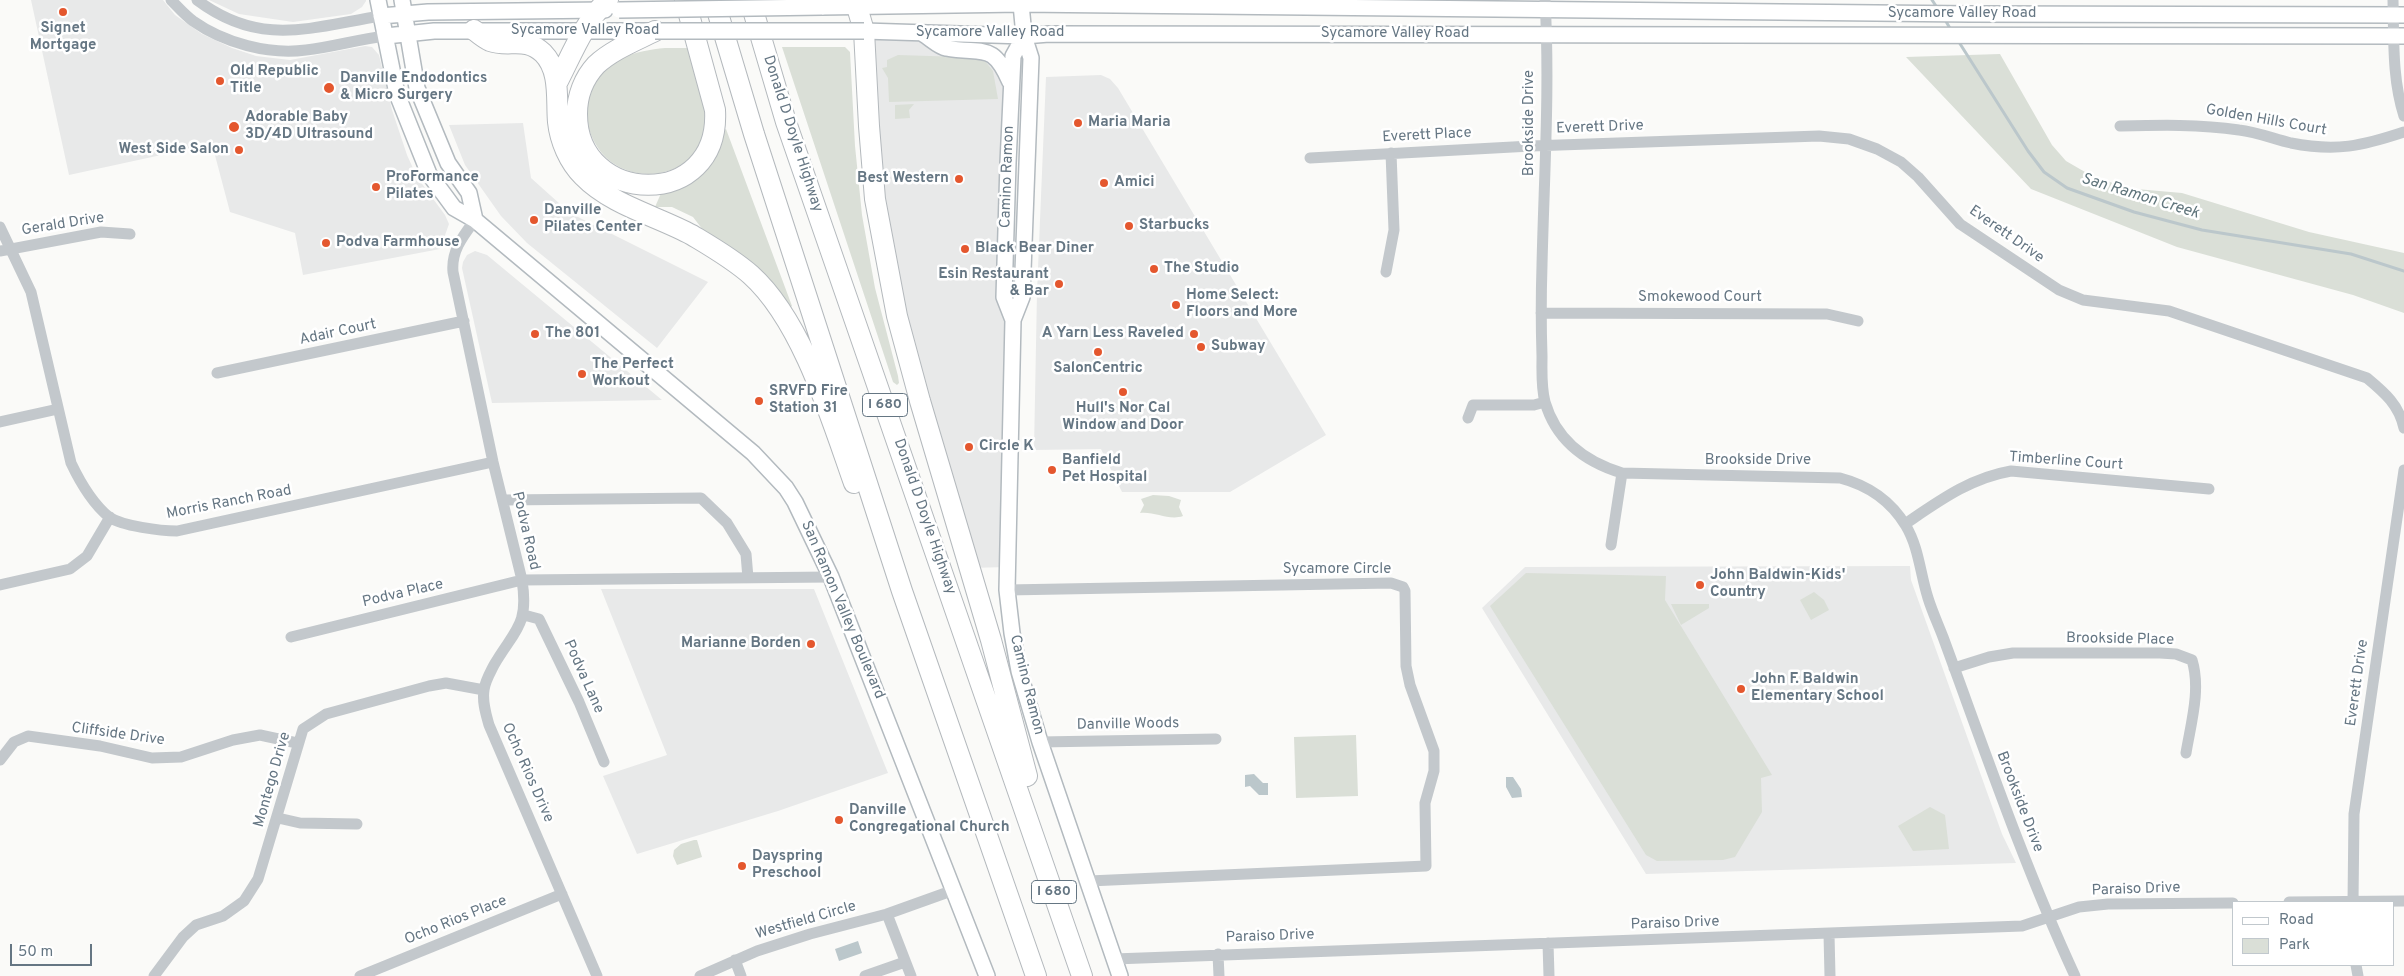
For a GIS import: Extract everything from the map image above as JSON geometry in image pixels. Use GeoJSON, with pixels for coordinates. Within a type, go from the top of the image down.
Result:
{"type":"FeatureCollection","features":[{"type":"Feature","properties":{"kind":"highway"},"geometry":{"type":"LineString","coordinates":[[655,31],[610,54],[596,66],[586,79],[579,95],[577,111],[578,127],[582,142],[591,157],[602,170],[620,180],[639,185],[659,185],[690,173],[703,160],[714,134],[715,110],[685,0]]}},
{"type":"Feature","properties":{"kind":"highway","name":"I 680"},"geometry":{"type":"LineString","coordinates":[[714,0],[754,134],[902,591],[1036,976]]}},
{"type":"Feature","properties":{"kind":"highway","name":"Donald D Doyle Highway"},"geometry":{"type":"LineString","coordinates":[[750,0],[786,122],[1026,808],[1082,976]]}},
{"type":"Feature","properties":{"kind":"highway"},"geometry":{"type":"LineString","coordinates":[[856,4],[864,31],[868,126],[874,190],[891,287],[920,401],[1006,693],[1027,777],[1026,808]]}},
{"type":"Feature","properties":{"kind":"highway"},"geometry":{"type":"LineString","coordinates":[[557,83],[584,30],[608,7]]}},
{"type":"Feature","properties":{"kind":"highway"},"geometry":{"type":"LineString","coordinates":[[474,30],[491,41],[521,42],[534,46],[547,57],[557,83],[558,123],[564,146],[582,176],[604,192],[689,234],[734,261],[752,276],[782,311],[794,330],[810,367],[877,548],[902,591]]}},
{"type":"Feature","properties":{"kind":"main road","name":"San Ramon Valley Boulevard"},"geometry":{"type":"LineString","coordinates":[[378,0],[397,94],[429,174],[454,208],[476,220],[753,453],[786,488],[795,502],[831,577],[987,976]]}},
{"type":"Feature","properties":{"kind":"main road","name":"Sycamore Valley Road"},"geometry":{"type":"LineString","coordinates":[[381,16],[403,7],[822,7],[856,4],[1545,5],[1923,14],[2397,10]]}},
{"type":"Feature","properties":{"kind":"main road","name":"Camino Ramon"},"geometry":{"type":"LineString","coordinates":[[1021,4],[1024,36],[1031,58],[1022,297],[1013,320],[1007,590],[1020,671],[1040,742],[1120,976]]}},
{"type":"Feature","properties":{"kind":"main road"},"geometry":{"type":"LineString","coordinates":[[403,7],[417,88],[448,163],[468,194],[476,220]]}},
{"type":"Feature","properties":{"kind":"main road","name":"Sycamore Valley Road"},"geometry":{"type":"LineString","coordinates":[[386,36],[407,33],[474,30],[864,31],[1024,36],[1048,34],[2399,36]]}},
{"type":"Feature","properties":{"kind":"main road"},"geometry":{"type":"LineString","coordinates":[[923,34],[944,48],[986,51],[1002,63],[1012,85]]}},
{"type":"Feature","properties":{"kind":"main road","name":"Camino Ramon"},"geometry":{"type":"LineString","coordinates":[[1013,320],[1004,297],[1013,56],[1024,36]]}},
{"type":"Feature","properties":{"kind":"street"},"geometry":{"type":"LineString","coordinates":[[171,0],[192,20],[211,32],[231,40],[269,49],[305,50],[386,36]]}},
{"type":"Feature","properties":{"kind":"street"},"geometry":{"type":"LineString","coordinates":[[197,0],[238,23],[273,30],[320,29],[381,16]]}},
{"type":"Feature","properties":{"kind":"street","name":"Brookside Drive"},"geometry":{"type":"LineString","coordinates":[[1545,5],[1545,145],[1541,313],[1542,385],[1546,402],[1560,433],[1572,447],[1605,468],[1622,473],[1840,478],[1868,488],[1878,495],[1905,524],[1915,544],[1928,598],[2004,807],[2048,918],[2075,976]]}},
{"type":"Feature","properties":{"kind":"street"},"geometry":{"type":"LineString","coordinates":[[2397,10],[2399,36],[2398,99],[2404,116]]}},
{"type":"Feature","properties":{"kind":"street","name":"Golden Hills Court"},"geometry":{"type":"LineString","coordinates":[[2120,126],[2195,124],[2242,130],[2291,143],[2326,148],[2364,145],[2404,132]]}},
{"type":"Feature","properties":{"kind":"street","name":"Everett Drive"},"geometry":{"type":"LineString","coordinates":[[1545,145],[1819,136],[1850,139],[1877,149],[1901,162],[1918,177],[1960,224],[2059,290],[2083,300],[2169,311],[2367,378],[2385,393],[2397,407],[2404,428]]}},
{"type":"Feature","properties":{"kind":"street","name":"Everett Place"},"geometry":{"type":"LineString","coordinates":[[1310,158],[1545,145]]}},
{"type":"Feature","properties":{"kind":"street"},"geometry":{"type":"LineString","coordinates":[[1386,272],[1394,230],[1391,153]]}},
{"type":"Feature","properties":{"kind":"street","name":"Podva Road"},"geometry":{"type":"LineString","coordinates":[[476,220],[460,241],[452,264],[493,462],[522,580],[831,577]]}},
{"type":"Feature","properties":{"kind":"street"},"geometry":{"type":"LineString","coordinates":[[0,227],[5,250],[31,292],[71,463],[82,486],[110,518],[87,556],[70,569],[0,586]]}},
{"type":"Feature","properties":{"kind":"street","name":"Gerald Drive"},"geometry":{"type":"LineString","coordinates":[[5,250],[101,232],[130,234]]}},
{"type":"Feature","properties":{"kind":"street","name":"Smokewood Court"},"geometry":{"type":"LineString","coordinates":[[1541,313],[1826,314],[1858,321]]}},
{"type":"Feature","properties":{"kind":"street","name":"Adair Court"},"geometry":{"type":"LineString","coordinates":[[217,373],[464,321]]}},
{"type":"Feature","properties":{"kind":"street"},"geometry":{"type":"LineString","coordinates":[[1468,418],[1474,404],[1534,404],[1546,402]]}},
{"type":"Feature","properties":{"kind":"street"},"geometry":{"type":"LineString","coordinates":[[0,422],[58,409]]}},
{"type":"Feature","properties":{"kind":"street","name":"Morris Ranch Road"},"geometry":{"type":"LineString","coordinates":[[110,518],[156,531],[177,531],[493,462]]}},
{"type":"Feature","properties":{"kind":"street","name":"Everett Drive"},"geometry":{"type":"LineString","coordinates":[[2353,901],[2354,814],[2404,470]]}},
{"type":"Feature","properties":{"kind":"street","name":"Timberline Court"},"geometry":{"type":"LineString","coordinates":[[1905,524],[1966,484],[1989,475],[2011,471],[2209,489]]}},
{"type":"Feature","properties":{"kind":"street"},"geometry":{"type":"LineString","coordinates":[[1611,545],[1622,473]]}},
{"type":"Feature","properties":{"kind":"street"},"geometry":{"type":"LineString","coordinates":[[503,500],[701,498],[728,523],[746,554],[748,578]]}},
{"type":"Feature","properties":{"kind":"street","name":"Ocho Rios Drive"},"geometry":{"type":"LineString","coordinates":[[522,580],[525,604],[524,615],[516,632],[487,677],[484,690],[484,707],[489,725],[597,976]]}},
{"type":"Feature","properties":{"kind":"street","name":"Podva Place"},"geometry":{"type":"LineString","coordinates":[[291,637],[522,580]]}},
{"type":"Feature","properties":{"kind":"street","name":"Sycamore Circle"},"geometry":{"type":"LineString","coordinates":[[1007,590],[1391,583],[1403,587],[1405,591],[1406,666],[1410,685],[1434,751],[1434,771],[1425,803],[1426,866],[1089,881]]}},
{"type":"Feature","properties":{"kind":"street","name":"Podva Lane"},"geometry":{"type":"LineString","coordinates":[[524,615],[539,619],[604,762]]}},
{"type":"Feature","properties":{"kind":"street","name":"Brookside Place"},"geometry":{"type":"LineString","coordinates":[[1954,668],[1989,657],[2013,653],[2176,654],[2192,660],[2196,673],[2196,688],[2186,753]]}},
{"type":"Feature","properties":{"kind":"street","name":"Montego Drive"},"geometry":{"type":"LineString","coordinates":[[154,976],[183,937],[196,925],[224,916],[244,901],[258,879],[278,818],[297,743],[303,729],[326,714],[446,683],[484,690]]}},
{"type":"Feature","properties":{"kind":"street","name":"Cliffside Drive"},"geometry":{"type":"LineString","coordinates":[[0,760],[14,742],[28,736],[100,746],[152,758],[181,758],[232,740],[260,734],[297,743]]}},
{"type":"Feature","properties":{"kind":"street","name":"Danville Woods"},"geometry":{"type":"LineString","coordinates":[[1040,742],[1216,739]]}},
{"type":"Feature","properties":{"kind":"street"},"geometry":{"type":"LineString","coordinates":[[278,818],[300,823],[357,824]]}},
{"type":"Feature","properties":{"kind":"street","name":"Westfield Circle"},"geometry":{"type":"LineString","coordinates":[[700,976],[757,951],[810,934],[887,914],[954,890]]}},
{"type":"Feature","properties":{"kind":"street","name":"Ocho Rios Place"},"geometry":{"type":"LineString","coordinates":[[360,976],[562,894]]}},
{"type":"Feature","properties":{"kind":"street","name":"Paraiso Drive"},"geometry":{"type":"LineString","coordinates":[[1114,959],[2022,926],[2079,907],[2108,904],[2232,903]]}},
{"type":"Feature","properties":{"kind":"street"},"geometry":{"type":"LineString","coordinates":[[887,914],[911,976]]}},
{"type":"Feature","properties":{"kind":"street"},"geometry":{"type":"LineString","coordinates":[[1829,934],[1830,976]]}},
{"type":"Feature","properties":{"kind":"street"},"geometry":{"type":"LineString","coordinates":[[1548,943],[1549,976]]}},
{"type":"Feature","properties":{"kind":"street"},"geometry":{"type":"LineString","coordinates":[[1218,954],[1219,976]]}},
{"type":"Feature","properties":{"kind":"street"},"geometry":{"type":"LineString","coordinates":[[735,960],[741,976]]}},
{"type":"Feature","properties":{"kind":"street"},"geometry":{"type":"LineString","coordinates":[[865,976],[905,962]]}},
{"type":"Feature","properties":{"kind":"shaded area"},"geometry":{"type":"Polygon","coordinates":[[[31,0],[163,0],[175,15],[202,34],[232,48],[256,56],[290,60],[365,46],[372,47],[379,55],[392,110],[407,155],[417,177],[445,215],[449,224],[440,249],[303,275],[295,233],[230,212],[212,144],[69,175],[31,0]]]}},
{"type":"Feature","properties":{"kind":"shaded area"},"geometry":{"type":"Polygon","coordinates":[[[209,0],[366,1],[362,7],[351,14],[293,22],[239,14],[209,0]]]}},
{"type":"Feature","properties":{"kind":"shaded area"},"geometry":{"type":"Polygon","coordinates":[[[864,31],[986,51],[1012,85],[1004,297],[1013,320],[1007,567],[970,568],[897,316],[864,31]]]}},
{"type":"Feature","properties":{"kind":"shaded area"},"geometry":{"type":"Polygon","coordinates":[[[1101,75],[1110,79],[1118,88],[1326,435],[1230,492],[1122,492],[1101,449],[1034,450],[1037,292],[1046,77],[1101,75]]]}},
{"type":"Feature","properties":{"kind":"shaded area"},"geometry":{"type":"Polygon","coordinates":[[[523,123],[531,178],[570,213],[708,282],[657,348],[527,243],[501,216],[465,165],[449,125],[523,123]]]}},
{"type":"Feature","properties":{"kind":"shaded area"},"geometry":{"type":"Polygon","coordinates":[[[475,251],[487,255],[662,400],[492,403],[462,268],[467,255],[475,251]]]}},
{"type":"Feature","properties":{"kind":"shaded area","name":"John F. Baldwin Elementary School"},"geometry":{"type":"Polygon","coordinates":[[[1910,566],[1911,580],[2002,834],[2016,863],[1646,874],[1482,608],[1525,567],[1910,566]]]}},
{"type":"Feature","properties":{"kind":"shaded area"},"geometry":{"type":"Polygon","coordinates":[[[601,589],[814,589],[888,773],[778,811],[637,854],[603,776],[667,755],[601,589]]]}},
{"type":"Feature","properties":{"kind":"shaded area"},"geometry":{"type":"Polygon","coordinates":[[[1254,774],[1263,783],[1268,783],[1268,795],[1259,795],[1250,786],[1245,787],[1245,775],[1254,774]]]}},
{"type":"Feature","properties":{"kind":"shaded area"},"geometry":{"type":"Polygon","coordinates":[[[1506,777],[1513,777],[1521,789],[1522,797],[1512,798],[1506,787],[1506,777]]]}},
{"type":"Feature","properties":{"kind":"shaded area"},"geometry":{"type":"Polygon","coordinates":[[[858,941],[862,953],[839,961],[835,949],[858,941]]]}},
{"type":"Feature","properties":{"kind":"green space"},"geometry":{"type":"Polygon","coordinates":[[[782,47],[845,47],[850,52],[855,146],[862,215],[875,288],[898,376],[899,383],[897,385],[893,382],[782,47]]]}},
{"type":"Feature","properties":{"kind":"green space"},"geometry":{"type":"Polygon","coordinates":[[[665,48],[690,48],[707,115],[703,139],[692,157],[675,168],[656,174],[635,172],[615,165],[599,150],[589,128],[587,113],[589,98],[598,78],[613,63],[643,51],[665,48]]]}},
{"type":"Feature","properties":{"kind":"green space"},"geometry":{"type":"Polygon","coordinates":[[[2000,54],[2052,145],[2066,161],[2085,172],[2125,188],[2182,193],[2309,232],[2404,253],[2404,313],[2353,295],[2177,247],[2031,189],[1906,57],[2000,54]]]}},
{"type":"Feature","properties":{"kind":"green space"},"geometry":{"type":"Polygon","coordinates":[[[898,55],[962,57],[985,61],[993,71],[998,99],[889,102],[888,78],[882,68],[887,67],[887,60],[898,55]]]}},
{"type":"Feature","properties":{"kind":"green space"},"geometry":{"type":"Polygon","coordinates":[[[914,104],[909,110],[910,118],[895,119],[895,105],[914,104]]]}},
{"type":"Feature","properties":{"kind":"green space"},"geometry":{"type":"Polygon","coordinates":[[[726,129],[792,306],[790,308],[703,230],[693,217],[672,207],[655,207],[662,191],[714,151],[723,131],[726,129]]]}},
{"type":"Feature","properties":{"kind":"green space"},"geometry":{"type":"Polygon","coordinates":[[[1153,495],[1169,496],[1181,500],[1179,507],[1183,516],[1172,517],[1140,513],[1144,505],[1141,499],[1153,495]]]}},
{"type":"Feature","properties":{"kind":"green space"},"geometry":{"type":"Polygon","coordinates":[[[1526,573],[1666,576],[1665,600],[1772,775],[1761,778],[1762,812],[1735,857],[1723,860],[1657,861],[1646,855],[1490,606],[1526,573]]]}},
{"type":"Feature","properties":{"kind":"green space"},"geometry":{"type":"Polygon","coordinates":[[[1814,592],[1824,600],[1829,610],[1811,620],[1800,600],[1814,592]]]}},
{"type":"Feature","properties":{"kind":"green space"},"geometry":{"type":"Polygon","coordinates":[[[1671,604],[1709,604],[1709,608],[1681,625],[1671,604]]]}},
{"type":"Feature","properties":{"kind":"green space"},"geometry":{"type":"Polygon","coordinates":[[[1356,735],[1358,796],[1296,798],[1294,737],[1356,735]]]}},
{"type":"Feature","properties":{"kind":"green space"},"geometry":{"type":"Polygon","coordinates":[[[1930,807],[1945,815],[1949,849],[1913,851],[1898,826],[1930,807]]]}},
{"type":"Feature","properties":{"kind":"green space"},"geometry":{"type":"Polygon","coordinates":[[[697,840],[702,857],[677,865],[673,856],[674,850],[681,844],[697,840]]]}},
{"type":"Feature","properties":{"kind":"waterway","name":"San Ramon Creek"},"geometry":{"type":"LineString","coordinates":[[1932,0],[1938,9]]}},
{"type":"Feature","properties":{"kind":"waterway","name":"San Ramon Creek"},"geometry":{"type":"LineString","coordinates":[[1944,18],[1951,30]]}},
{"type":"Feature","properties":{"kind":"waterway","name":"San Ramon Creek"},"geometry":{"type":"LineString","coordinates":[[1957,39],[2028,151],[2044,172],[2067,188],[2134,212],[2202,230],[2351,254],[2404,271]]}},
{"type":"Feature","properties":{"kind":"place","name":"Signet Mortgage"},"geometry":{"type":"Point","coordinates":[63,12]}},
{"type":"Feature","properties":{"kind":"place","name":"Old Republic Title"},"geometry":{"type":"Point","coordinates":[220,81]}},
{"type":"Feature","properties":{"kind":"place","name":"Danville Endodontics & Micro Surgery"},"geometry":{"type":"Point","coordinates":[329,88]}},
{"type":"Feature","properties":{"kind":"place","name":"Maria Maria"},"geometry":{"type":"Point","coordinates":[1078,123]}},
{"type":"Feature","properties":{"kind":"place","name":"Adorable Baby 3D/4D Ultrasound"},"geometry":{"type":"Point","coordinates":[234,127]}},
{"type":"Feature","properties":{"kind":"place","name":"West Side Salon"},"geometry":{"type":"Point","coordinates":[239,150]}},
{"type":"Feature","properties":{"kind":"place","name":"Best Western"},"geometry":{"type":"Point","coordinates":[959,179]}},
{"type":"Feature","properties":{"kind":"place","name":"Amici"},"geometry":{"type":"Point","coordinates":[1104,183]}},
{"type":"Feature","properties":{"kind":"place","name":"ProFormance Pilates"},"geometry":{"type":"Point","coordinates":[376,187]}},
{"type":"Feature","properties":{"kind":"place","name":"Danville Pilates Center"},"geometry":{"type":"Point","coordinates":[534,220]}},
{"type":"Feature","properties":{"kind":"place","name":"Starbucks"},"geometry":{"type":"Point","coordinates":[1129,226]}},
{"type":"Feature","properties":{"kind":"place","name":"Podva Farmhouse"},"geometry":{"type":"Point","coordinates":[326,243]}},
{"type":"Feature","properties":{"kind":"place","name":"Black Bear Diner"},"geometry":{"type":"Point","coordinates":[965,249]}},
{"type":"Feature","properties":{"kind":"place","name":"The Studio"},"geometry":{"type":"Point","coordinates":[1154,269]}},
{"type":"Feature","properties":{"kind":"place","name":"Esin Restaurant & Bar"},"geometry":{"type":"Point","coordinates":[1059,284]}},
{"type":"Feature","properties":{"kind":"place","name":"Home Select: Floors and More"},"geometry":{"type":"Point","coordinates":[1176,305]}},
{"type":"Feature","properties":{"kind":"place","name":"The 801"},"geometry":{"type":"Point","coordinates":[535,334]}},
{"type":"Feature","properties":{"kind":"place","name":"A Yarn Less Raveled"},"geometry":{"type":"Point","coordinates":[1194,334]}},
{"type":"Feature","properties":{"kind":"place","name":"Subway"},"geometry":{"type":"Point","coordinates":[1201,347]}},
{"type":"Feature","properties":{"kind":"place","name":"SalonCentric"},"geometry":{"type":"Point","coordinates":[1098,352]}},
{"type":"Feature","properties":{"kind":"place","name":"The Perfect Workout"},"geometry":{"type":"Point","coordinates":[582,374]}},
{"type":"Feature","properties":{"kind":"place","name":"Hull's Nor Cal Window and Door"},"geometry":{"type":"Point","coordinates":[1123,392]}},
{"type":"Feature","properties":{"kind":"place","name":"SRVFD Fire Station 31"},"geometry":{"type":"Point","coordinates":[759,401]}},
{"type":"Feature","properties":{"kind":"place","name":"Circle K"},"geometry":{"type":"Point","coordinates":[969,447]}},
{"type":"Feature","properties":{"kind":"place","name":"Banfield Pet Hospital"},"geometry":{"type":"Point","coordinates":[1052,470]}},
{"type":"Feature","properties":{"kind":"place","name":"John Baldwin-Kids' Country"},"geometry":{"type":"Point","coordinates":[1700,585]}},
{"type":"Feature","properties":{"kind":"place","name":"Marianne Borden"},"geometry":{"type":"Point","coordinates":[811,644]}},
{"type":"Feature","properties":{"kind":"place","name":"John F. Baldwin Elementary School"},"geometry":{"type":"Point","coordinates":[1741,689]}},
{"type":"Feature","properties":{"kind":"place","name":"Danville Congregational Church"},"geometry":{"type":"Point","coordinates":[839,820]}},
{"type":"Feature","properties":{"kind":"place","name":"Dayspring Preschool"},"geometry":{"type":"Point","coordinates":[742,866]}}]}
